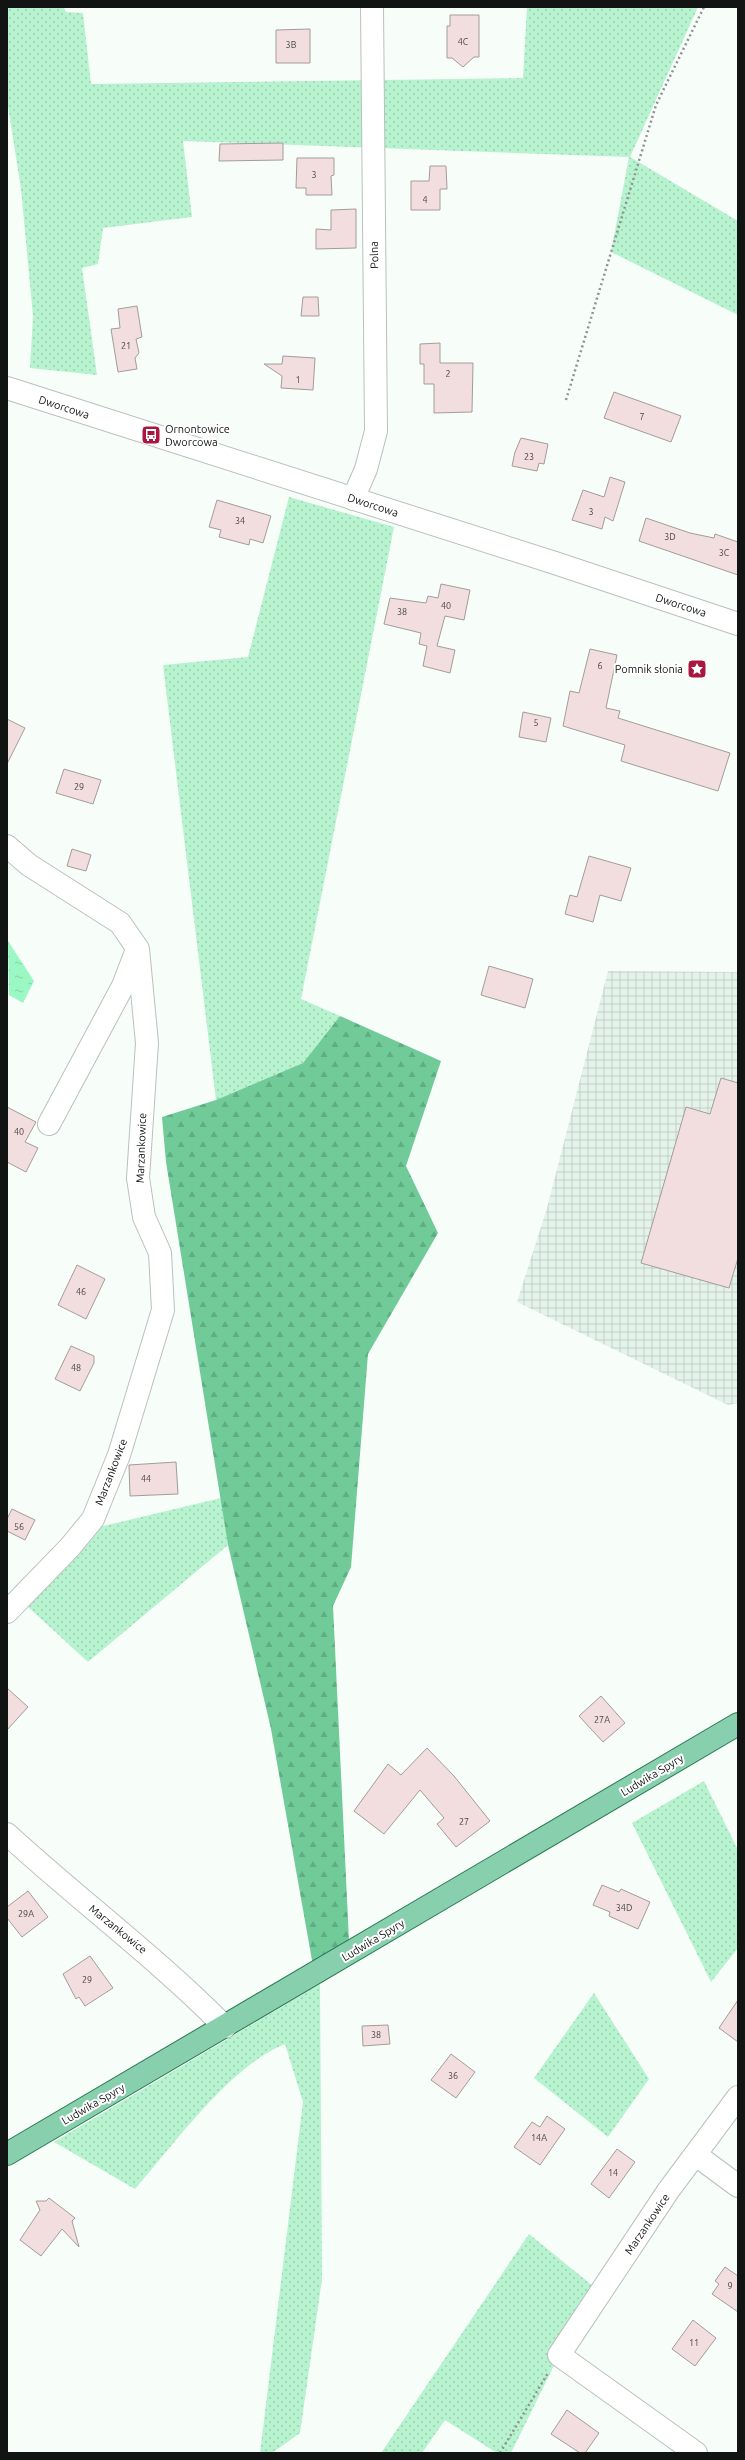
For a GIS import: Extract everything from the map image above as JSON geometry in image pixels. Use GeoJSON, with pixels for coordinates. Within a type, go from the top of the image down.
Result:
{"type":"FeatureCollection","features":[{"type":"Feature","properties":{"kind":"main road","name":"Ludwika Spyry"},"geometry":{"type":"LineString","coordinates":[[7,2154],[738,1724]]}},
{"type":"Feature","properties":{"kind":"street","name":"Polna"},"geometry":{"type":"LineString","coordinates":[[353,499],[366,468],[376,431],[372,7]]}},
{"type":"Feature","properties":{"kind":"street","name":"Dworcowa"},"geometry":{"type":"LineString","coordinates":[[7,388],[738,624]]}},
{"type":"Feature","properties":{"kind":"street","name":"Marzankowice"},"geometry":{"type":"LineString","coordinates":[[7,846],[29,865],[120,923],[138,949],[147,1043],[138,1178],[144,1216],[160,1253],[163,1310],[119,1455],[93,1519],[70,1547],[7,1612]]}},
{"type":"Feature","properties":{"kind":"street"},"geometry":{"type":"LineString","coordinates":[[49,1124],[123,986],[138,949]]}},
{"type":"Feature","properties":{"kind":"street","name":"Marzankowice"},"geometry":{"type":"LineString","coordinates":[[7,1834],[93,1910],[153,1957],[225,2027]]}},
{"type":"Feature","properties":{"kind":"street","name":"Marzankowice"},"geometry":{"type":"LineString","coordinates":[[560,2355],[668,2191],[738,2097]]}},
{"type":"Feature","properties":{"kind":"street"},"geometry":{"type":"LineString","coordinates":[[696,2155],[738,2186]]}},
{"type":"Feature","properties":{"kind":"street"},"geometry":{"type":"LineString","coordinates":[[560,2355],[696,2453]]}},
{"type":"Feature","properties":{"kind":"path"},"geometry":{"type":"LineString","coordinates":[[566,400],[656,105],[704,7]]}},
{"type":"Feature","properties":{"kind":"path"},"geometry":{"type":"LineString","coordinates":[[500,2453],[560,2355]]}},
{"type":"Feature","properties":{"kind":"shaded area"},"geometry":{"type":"Polygon","coordinates":[[[7,7],[64,7],[66,12],[83,13],[91,84],[523,78],[527,7],[698,7],[630,157],[738,221],[738,315],[611,252],[629,157],[183,141],[192,217],[103,228],[98,264],[82,268],[97,375],[30,368],[33,316],[21,189],[7,100],[7,7]]]}},
{"type":"Feature","properties":{"kind":"shaded area"},"geometry":{"type":"Polygon","coordinates":[[[289,497],[394,527],[301,999],[340,1016],[303,1063],[216,1100],[163,665],[248,657],[289,497]]]}},
{"type":"Feature","properties":{"kind":"shaded area"},"geometry":{"type":"Polygon","coordinates":[[[608,971],[738,972],[738,1403],[728,1405],[517,1302],[547,1208],[608,971]]]}},
{"type":"Feature","properties":{"kind":"shaded area"},"geometry":{"type":"Polygon","coordinates":[[[221,1498],[228,1545],[88,1662],[26,1605],[95,1528],[221,1498]]]}},
{"type":"Feature","properties":{"kind":"shaded area"},"geometry":{"type":"Polygon","coordinates":[[[704,1781],[738,1850],[738,1948],[711,1982],[632,1823],[704,1781]]]}},
{"type":"Feature","properties":{"kind":"shaded area"},"geometry":{"type":"Polygon","coordinates":[[[320,1984],[322,2279],[300,2433],[272,2453],[260,2453],[303,2102],[285,2044],[265,2054],[244,2069],[224,2087],[185,2129],[135,2189],[54,2142],[320,1984]]]}},
{"type":"Feature","properties":{"kind":"shaded area"},"geometry":{"type":"Polygon","coordinates":[[[594,1993],[649,2079],[608,2137],[534,2078],[594,1993]]]}},
{"type":"Feature","properties":{"kind":"shaded area"},"geometry":{"type":"Polygon","coordinates":[[[529,2234],[593,2286],[511,2453],[497,2453],[445,2420],[422,2453],[381,2453],[529,2234]]]}},
{"type":"Feature","properties":{"kind":"green space"},"geometry":{"type":"Polygon","coordinates":[[[340,1016],[441,1061],[406,1166],[438,1233],[368,1354],[351,1567],[333,1606],[349,1941],[313,1966],[271,1729],[228,1545],[166,1162],[162,1117],[216,1100],[303,1063],[340,1016]]]}},
{"type":"Feature","properties":{"kind":"water"},"geometry":{"type":"Polygon","coordinates":[[[8,941],[34,981],[23,1003],[9,995],[8,941]]]}},
{"type":"Feature","properties":{"kind":"building"},"geometry":{"type":"Polygon","coordinates":[[[450,15],[479,15],[479,57],[474,57],[463,67],[452,58],[447,58],[447,26],[450,26],[450,15]]]}},
{"type":"Feature","properties":{"kind":"building"},"geometry":{"type":"Polygon","coordinates":[[[310,29],[310,63],[276,63],[276,30],[310,29]]]}},
{"type":"Feature","properties":{"kind":"building"},"geometry":{"type":"Polygon","coordinates":[[[283,143],[283,160],[219,161],[220,144],[283,143]]]}},
{"type":"Feature","properties":{"kind":"building"},"geometry":{"type":"Polygon","coordinates":[[[297,158],[334,158],[334,175],[331,176],[332,195],[306,195],[306,188],[296,188],[297,158]]]}},
{"type":"Feature","properties":{"kind":"building"},"geometry":{"type":"Polygon","coordinates":[[[430,166],[446,166],[447,189],[440,189],[440,210],[411,210],[411,181],[429,181],[430,166]]]}},
{"type":"Feature","properties":{"kind":"building"},"geometry":{"type":"Polygon","coordinates":[[[356,209],[356,248],[316,249],[316,229],[331,230],[331,210],[356,209]]]}},
{"type":"Feature","properties":{"kind":"building"},"geometry":{"type":"Polygon","coordinates":[[[303,297],[318,297],[319,316],[301,316],[303,297]]]}},
{"type":"Feature","properties":{"kind":"building"},"geometry":{"type":"Polygon","coordinates":[[[137,306],[142,337],[136,339],[139,353],[135,358],[137,369],[118,372],[111,329],[120,328],[118,309],[137,306]]]}},
{"type":"Feature","properties":{"kind":"building"},"geometry":{"type":"Polygon","coordinates":[[[440,343],[440,363],[473,363],[472,412],[434,413],[434,384],[424,384],[424,364],[420,364],[420,344],[440,343]]]}},
{"type":"Feature","properties":{"kind":"building"},"geometry":{"type":"Polygon","coordinates":[[[283,356],[315,358],[313,390],[281,388],[282,376],[264,364],[282,364],[283,356]]]}},
{"type":"Feature","properties":{"kind":"building"},"geometry":{"type":"Polygon","coordinates":[[[614,392],[681,416],[671,442],[604,418],[614,392]]]}},
{"type":"Feature","properties":{"kind":"building"},"geometry":{"type":"Polygon","coordinates":[[[521,438],[548,444],[544,464],[539,463],[537,471],[512,466],[515,452],[521,438]]]}},
{"type":"Feature","properties":{"kind":"building"},"geometry":{"type":"Polygon","coordinates":[[[610,477],[625,482],[613,521],[605,517],[602,529],[572,520],[583,490],[604,497],[610,477]]]}},
{"type":"Feature","properties":{"kind":"building"},"geometry":{"type":"Polygon","coordinates":[[[217,500],[271,516],[263,543],[250,539],[249,545],[219,537],[221,530],[209,527],[217,500]]]}},
{"type":"Feature","properties":{"kind":"building"},"geometry":{"type":"Polygon","coordinates":[[[646,518],[690,533],[714,538],[715,534],[738,542],[738,575],[639,541],[646,518]]]}},
{"type":"Feature","properties":{"kind":"building"},"geometry":{"type":"Polygon","coordinates":[[[441,584],[470,590],[464,620],[445,616],[437,646],[455,650],[450,673],[423,666],[427,646],[419,644],[421,633],[384,624],[390,598],[426,603],[428,596],[438,598],[441,584]]]}},
{"type":"Feature","properties":{"kind":"building"},"geometry":{"type":"Polygon","coordinates":[[[590,649],[617,655],[606,708],[620,711],[618,718],[730,753],[718,791],[621,761],[625,745],[563,726],[570,691],[579,693],[590,649]]]}},
{"type":"Feature","properties":{"kind":"building"},"geometry":{"type":"Polygon","coordinates":[[[523,712],[551,718],[546,742],[519,737],[523,712]]]}},
{"type":"Feature","properties":{"kind":"building"},"geometry":{"type":"Polygon","coordinates":[[[7,719],[25,728],[7,764],[7,719]]]}},
{"type":"Feature","properties":{"kind":"building"},"geometry":{"type":"Polygon","coordinates":[[[64,769],[101,780],[93,804],[56,793],[64,769]]]}},
{"type":"Feature","properties":{"kind":"building"},"geometry":{"type":"Polygon","coordinates":[[[72,849],[91,855],[86,871],[67,866],[72,849]]]}},
{"type":"Feature","properties":{"kind":"building"},"geometry":{"type":"Polygon","coordinates":[[[589,856],[631,868],[621,901],[600,895],[593,922],[565,914],[570,895],[577,897],[589,856]]]}},
{"type":"Feature","properties":{"kind":"building"},"geometry":{"type":"Polygon","coordinates":[[[489,966],[533,979],[525,1008],[481,995],[489,966]]]}},
{"type":"Feature","properties":{"kind":"building"},"geometry":{"type":"Polygon","coordinates":[[[721,1078],[738,1083],[738,1258],[729,1288],[641,1263],[686,1107],[710,1114],[721,1078]]]}},
{"type":"Feature","properties":{"kind":"building"},"geometry":{"type":"Polygon","coordinates":[[[7,1107],[36,1122],[25,1142],[38,1148],[26,1172],[7,1162],[7,1107]]]}},
{"type":"Feature","properties":{"kind":"building"},"geometry":{"type":"Polygon","coordinates":[[[77,1265],[105,1279],[86,1319],[58,1305],[77,1265]]]}},
{"type":"Feature","properties":{"kind":"building"},"geometry":{"type":"Polygon","coordinates":[[[71,1346],[94,1356],[94,1363],[80,1391],[55,1379],[71,1346]]]}},
{"type":"Feature","properties":{"kind":"building"},"geometry":{"type":"Polygon","coordinates":[[[176,1462],[178,1494],[130,1496],[129,1465],[176,1462]]]}},
{"type":"Feature","properties":{"kind":"building"},"geometry":{"type":"Polygon","coordinates":[[[12,1509],[35,1520],[25,1540],[7,1531],[7,1519],[12,1509]]]}},
{"type":"Feature","properties":{"kind":"building"},"geometry":{"type":"Polygon","coordinates":[[[7,1688],[28,1707],[7,1730],[7,1688]]]}},
{"type":"Feature","properties":{"kind":"building"},"geometry":{"type":"Polygon","coordinates":[[[601,1696],[625,1723],[603,1742],[579,1716],[601,1696]]]}},
{"type":"Feature","properties":{"kind":"building"},"geometry":{"type":"Polygon","coordinates":[[[427,1748],[454,1776],[490,1821],[456,1847],[437,1824],[444,1818],[420,1790],[384,1834],[354,1811],[388,1764],[401,1775],[427,1748]]]}},
{"type":"Feature","properties":{"kind":"building"},"geometry":{"type":"Polygon","coordinates":[[[602,1885],[619,1892],[621,1889],[650,1902],[638,1929],[609,1916],[610,1912],[593,1905],[602,1885]]]}},
{"type":"Feature","properties":{"kind":"building"},"geometry":{"type":"Polygon","coordinates":[[[28,1891],[48,1917],[22,1937],[7,1918],[7,1907],[28,1891]]]}},
{"type":"Feature","properties":{"kind":"building"},"geometry":{"type":"Polygon","coordinates":[[[90,1956],[113,1988],[85,2006],[79,1997],[76,1999],[63,1974],[90,1956]]]}},
{"type":"Feature","properties":{"kind":"building"},"geometry":{"type":"Polygon","coordinates":[[[738,2000],[738,2042],[719,2028],[738,2000]]]}},
{"type":"Feature","properties":{"kind":"building"},"geometry":{"type":"Polygon","coordinates":[[[388,2025],[390,2044],[363,2046],[362,2026],[388,2025]]]}},
{"type":"Feature","properties":{"kind":"building"},"geometry":{"type":"Polygon","coordinates":[[[451,2054],[475,2072],[456,2098],[431,2080],[451,2054]]]}},
{"type":"Feature","properties":{"kind":"building"},"geometry":{"type":"Polygon","coordinates":[[[547,2116],[565,2129],[540,2165],[514,2147],[532,2122],[540,2127],[547,2116]]]}},
{"type":"Feature","properties":{"kind":"building"},"geometry":{"type":"Polygon","coordinates":[[[617,2149],[635,2162],[609,2198],[591,2184],[617,2149]]]}},
{"type":"Feature","properties":{"kind":"building"},"geometry":{"type":"Polygon","coordinates":[[[49,2198],[75,2218],[72,2221],[79,2247],[62,2229],[41,2256],[20,2240],[40,2210],[36,2201],[46,2201],[49,2198]]]}},
{"type":"Feature","properties":{"kind":"building"},"geometry":{"type":"Polygon","coordinates":[[[725,2267],[738,2276],[738,2312],[712,2294],[719,2284],[715,2281],[725,2267]]]}},
{"type":"Feature","properties":{"kind":"building"},"geometry":{"type":"Polygon","coordinates":[[[693,2320],[716,2338],[695,2366],[672,2349],[693,2320]]]}},
{"type":"Feature","properties":{"kind":"building"},"geometry":{"type":"Polygon","coordinates":[[[567,2410],[599,2433],[585,2453],[580,2453],[551,2434],[567,2410]]]}},
{"type":"Feature","properties":{"kind":"place","name":"Ornontowice Dworcowa"},"geometry":{"type":"Point","coordinates":[151,435]}},
{"type":"Feature","properties":{"kind":"place","name":"Pomnik słonia"},"geometry":{"type":"Point","coordinates":[697,669]}}]}
